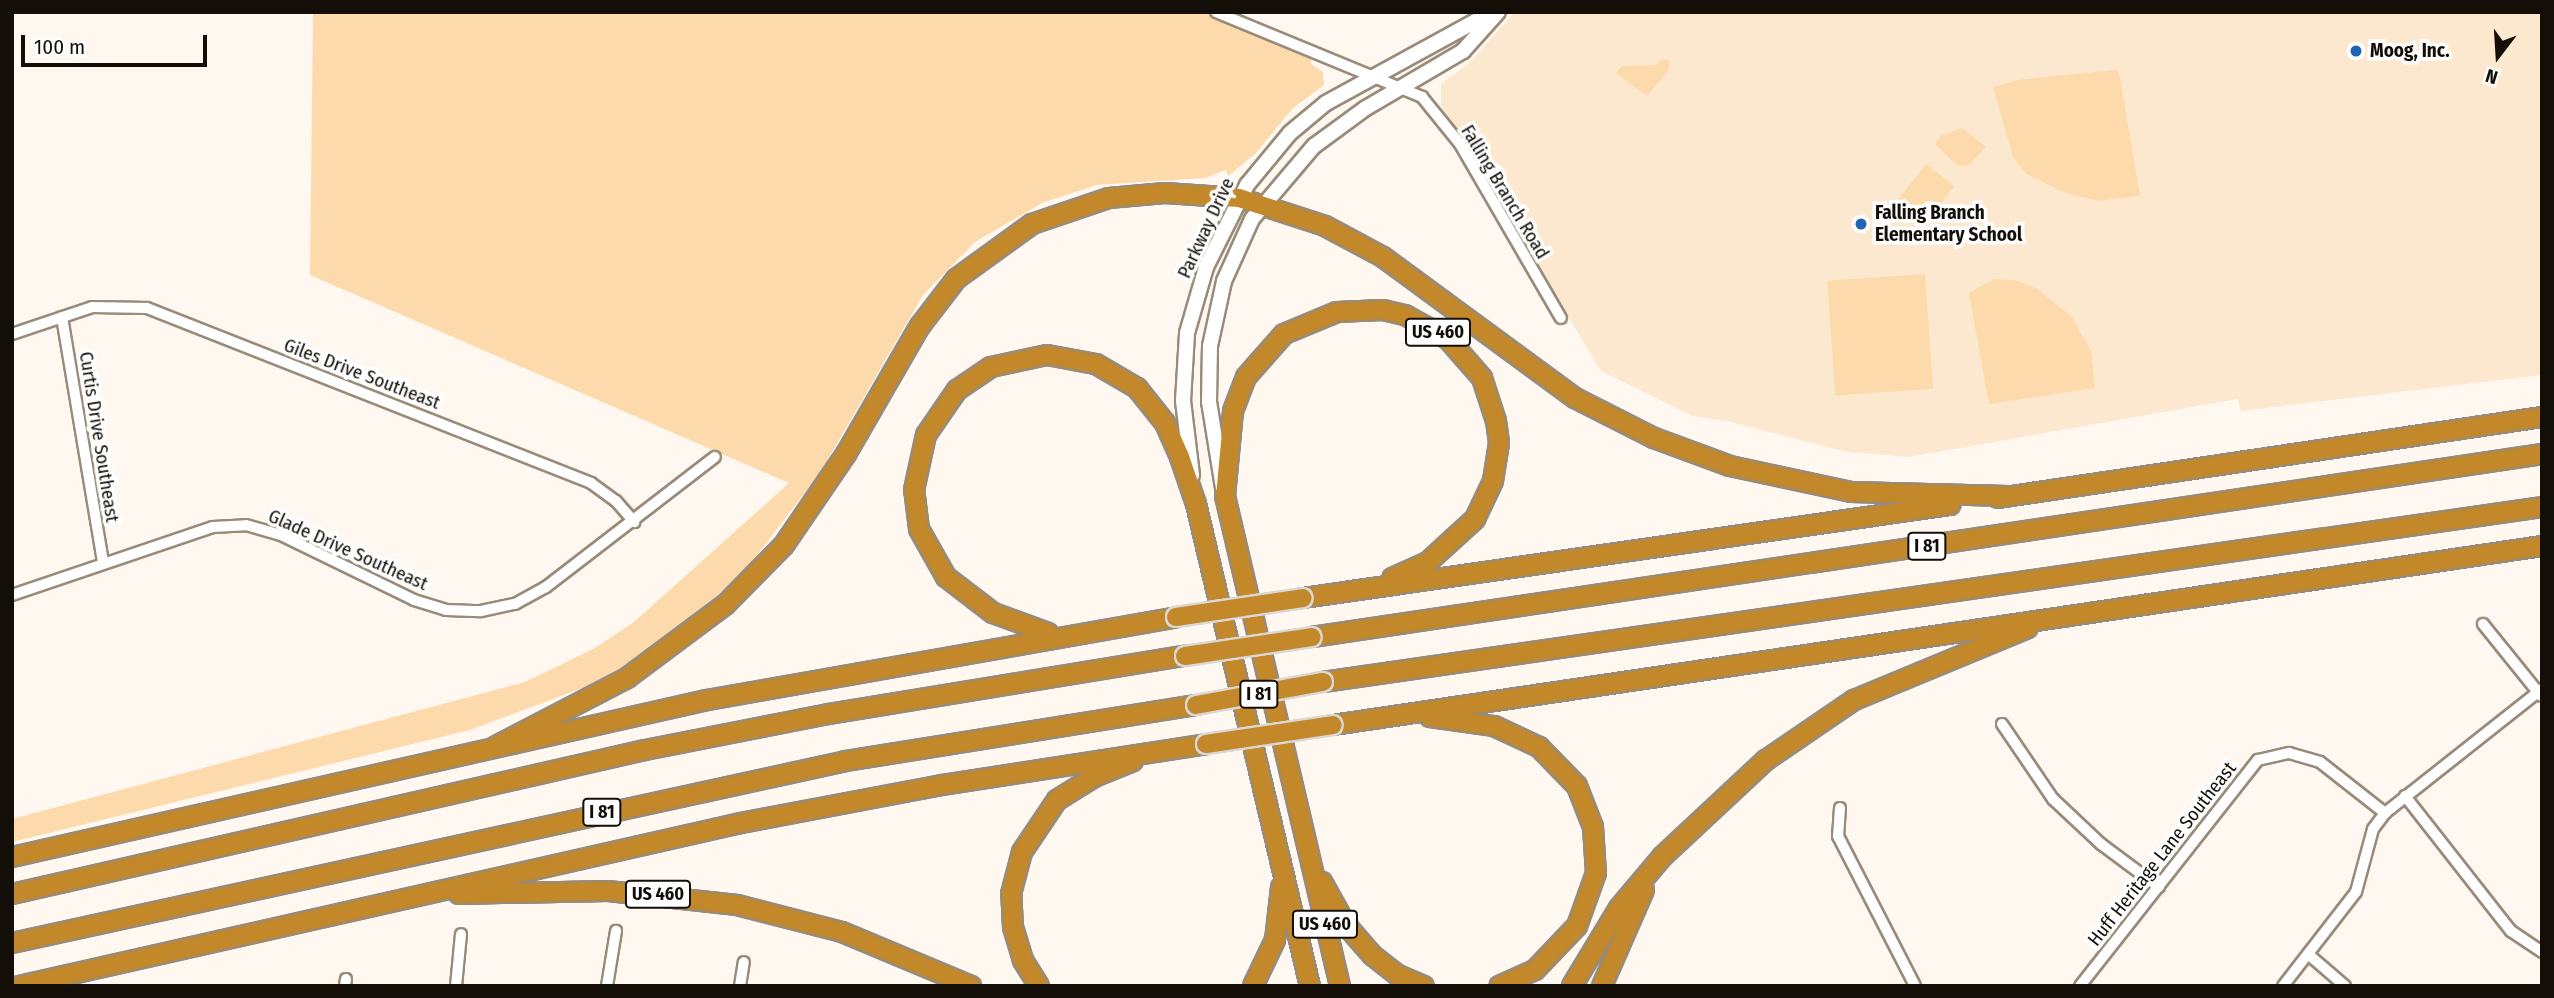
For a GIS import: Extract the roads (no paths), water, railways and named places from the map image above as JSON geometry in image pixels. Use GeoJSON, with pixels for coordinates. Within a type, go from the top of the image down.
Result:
{"type":"FeatureCollection","features":[{"type":"Feature","properties":{"kind":"highway"},"geometry":{"type":"LineString","coordinates":[[496,746],[627,678],[724,605],[784,545],[846,454],[932,307],[984,254],[1032,224],[1088,202],[1166,193],[1239,198],[1263,203],[1367,247],[1575,398],[1693,454],[1769,476],[1851,492],[2008,496]]}},
{"type":"Feature","properties":{"kind":"highway","name":"US 460"},"geometry":{"type":"LineString","coordinates":[[12,857],[719,698],[1055,635],[1176,617],[1303,598],[1366,589],[1410,571],[1446,549],[1475,519],[1496,472],[1496,421],[1482,378],[1468,358],[1427,324],[1383,310],[1337,312],[1299,325],[1268,347],[1247,377],[1233,411],[1225,496],[1311,862],[1340,986]]}},
{"type":"Feature","properties":{"kind":"highway"},"geometry":{"type":"LineString","coordinates":[[1055,635],[1012,623],[960,591],[934,562],[919,529],[914,490],[919,451],[933,421],[957,390],[991,367],[1032,356],[1079,358],[1108,369],[1137,388],[1158,413],[1196,504]]}},
{"type":"Feature","properties":{"kind":"highway"},"geometry":{"type":"LineString","coordinates":[[1366,589],[2542,417]]}},
{"type":"Feature","properties":{"kind":"highway","name":"I 81"},"geometry":{"type":"LineString","coordinates":[[12,894],[645,750],[842,711],[1185,656],[2542,454]]}},
{"type":"Feature","properties":{"kind":"highway","name":"US 460"},"geometry":{"type":"LineString","coordinates":[[1196,504],[1310,986]]}},
{"type":"Feature","properties":{"kind":"highway","name":"I 81"},"geometry":{"type":"LineString","coordinates":[[12,943],[781,774],[1323,682],[2542,507]]}},
{"type":"Feature","properties":{"kind":"highway"},"geometry":{"type":"LineString","coordinates":[[417,895],[854,800],[1158,751],[2542,546]]}},
{"type":"Feature","properties":{"kind":"highway"},"geometry":{"type":"LineString","coordinates":[[1572,986],[1619,908],[1664,856],[1756,768],[1854,700],[1919,670],[2055,617]]}},
{"type":"Feature","properties":{"kind":"highway"},"geometry":{"type":"LineString","coordinates":[[1399,715],[1494,726],[1517,735],[1561,764],[1587,806],[1593,827],[1596,873],[1581,918],[1566,941],[1535,970],[1499,986]]}},
{"type":"Feature","properties":{"kind":"highway"},"geometry":{"type":"LineString","coordinates":[[1039,986],[1023,960],[1013,927],[1011,894],[1021,852],[1043,816],[1073,788],[1158,751]]}},
{"type":"Feature","properties":{"kind":"highway"},"geometry":{"type":"LineString","coordinates":[[1602,986],[1619,938],[1664,856]]}},
{"type":"Feature","properties":{"kind":"highway"},"geometry":{"type":"LineString","coordinates":[[1311,862],[1361,944],[1384,966],[1424,986]]}},
{"type":"Feature","properties":{"kind":"highway"},"geometry":{"type":"LineString","coordinates":[[1253,986],[1278,930],[1282,863]]}},
{"type":"Feature","properties":{"kind":"highway","name":"US 460"},"geometry":{"type":"LineString","coordinates":[[19,986],[417,895],[608,891],[685,897],[792,918],[891,950],[971,986]]}},
{"type":"Feature","properties":{"kind":"highway"},"geometry":{"type":"LineString","coordinates":[[891,950],[942,986]]}},
{"type":"Feature","properties":{"kind":"street","name":"Falling Branch Road"},"geometry":{"type":"LineString","coordinates":[[1216,12],[1422,97],[1461,144],[1561,318]]}},
{"type":"Feature","properties":{"kind":"street","name":"Parkway Drive"},"geometry":{"type":"LineString","coordinates":[[1196,504],[1184,412],[1185,344],[1203,275],[1239,198],[1255,172],[1307,117],[1371,76],[1492,12]]}},
{"type":"Feature","properties":{"kind":"street","name":"Parkway Drive"},"geometry":{"type":"LineString","coordinates":[[1225,496],[1209,402],[1210,346],[1224,281],[1242,235],[1263,203],[1321,140],[1463,51],[1499,12]]}},
{"type":"Feature","properties":{"kind":"street","name":"Giles Drive Southeast"},"geometry":{"type":"LineString","coordinates":[[12,334],[106,305],[167,314],[591,482],[616,500],[634,522]]}},
{"type":"Feature","properties":{"kind":"street","name":"Curtis Drive Southeast"},"geometry":{"type":"LineString","coordinates":[[62,317],[103,563]]}},
{"type":"Feature","properties":{"kind":"street","name":"Glade Drive Southeast"},"geometry":{"type":"LineString","coordinates":[[12,595],[213,527],[246,525],[281,535],[414,600],[446,610],[481,611],[514,604],[546,587],[634,522],[715,457]]}},
{"type":"Feature","properties":{"kind":"street"},"geometry":{"type":"LineString","coordinates":[[2283,986],[2356,892],[2373,829],[2385,813],[2541,692],[2483,624]]}},
{"type":"Feature","properties":{"kind":"street"},"geometry":{"type":"LineString","coordinates":[[2002,724],[2053,799],[2101,844],[2159,887]]}},
{"type":"Feature","properties":{"kind":"street","name":"Huff Heritage Lane Southeast"},"geometry":{"type":"LineString","coordinates":[[2080,986],[2258,760],[2289,753],[2320,762],[2385,813]]}},
{"type":"Feature","properties":{"kind":"street"},"geometry":{"type":"LineString","coordinates":[[2405,796],[2511,931],[2542,953]]}},
{"type":"Feature","properties":{"kind":"street"},"geometry":{"type":"LineString","coordinates":[[1840,808],[1838,836],[1915,986]]}},
{"type":"Feature","properties":{"kind":"street"},"geometry":{"type":"LineString","coordinates":[[607,986],[616,931]]}},
{"type":"Feature","properties":{"kind":"street"},"geometry":{"type":"LineString","coordinates":[[456,986],[461,934]]}},
{"type":"Feature","properties":{"kind":"street"},"geometry":{"type":"LineString","coordinates":[[2308,954],[2345,986]]}},
{"type":"Feature","properties":{"kind":"street"},"geometry":{"type":"LineString","coordinates":[[740,986],[744,962]]}},
{"type":"Feature","properties":{"kind":"place","name":"Moog, Inc."},"geometry":{"type":"Point","coordinates":[2356,51]}},
{"type":"Feature","properties":{"kind":"place","name":"Falling Branch Elementary School"},"geometry":{"type":"Point","coordinates":[1861,224]}}]}
